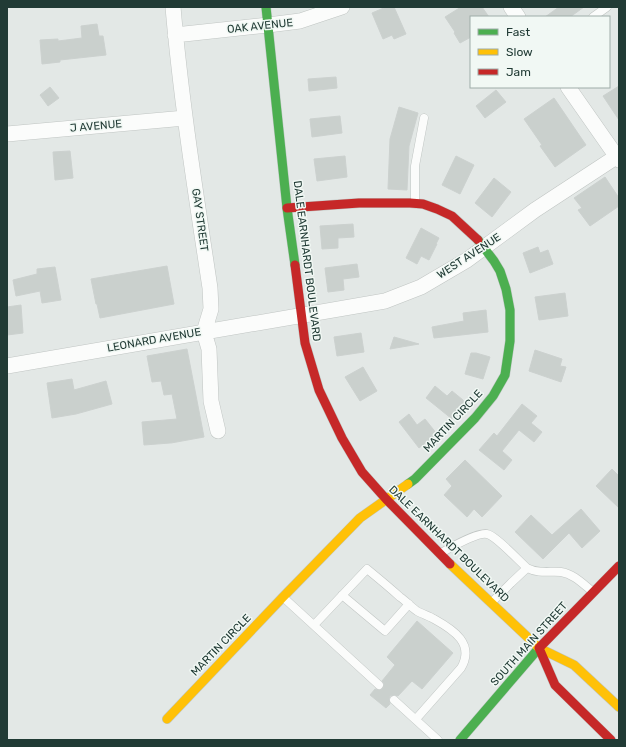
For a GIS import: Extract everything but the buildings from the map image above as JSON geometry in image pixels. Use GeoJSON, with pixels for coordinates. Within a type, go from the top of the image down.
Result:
{"type":"FeatureCollection","features":[{"type":"Feature","properties":{"kind":"main road","name":"DALE EARNHARDT BOULEVARD"},"geometry":{"type":"LineString","coordinates":[[266,7],[287,208],[305,343],[319,390],[342,438],[362,472],[386,499],[440,554],[540,648],[574,665],[619,706]]}},
{"type":"Feature","properties":{"kind":"main road","name":"MARTIN CIRCLE"},"geometry":{"type":"LineString","coordinates":[[167,719],[360,518],[415,479],[475,418],[493,396],[504,375],[510,341],[510,310],[500,271],[477,239],[452,216],[423,204],[359,203],[287,208]]}},
{"type":"Feature","properties":{"kind":"main road","name":"SOUTH MAIN STREET"},"geometry":{"type":"LineString","coordinates":[[460,740],[540,648],[619,566]]}},
{"type":"Feature","properties":{"kind":"main road","name":"DALE EARNHARDT BOULEVARD"},"geometry":{"type":"LineString","coordinates":[[540,648],[555,684],[611,740]]}},
{"type":"Feature","properties":{"kind":"street","name":"GAY STREET"},"geometry":{"type":"LineString","coordinates":[[173,7],[185,118],[210,288],[211,309],[204,332]]}},
{"type":"Feature","properties":{"kind":"street","name":"OAK AVENUE"},"geometry":{"type":"LineString","coordinates":[[175,35],[300,21],[342,7]]}},
{"type":"Feature","properties":{"kind":"street"},"geometry":{"type":"LineString","coordinates":[[511,7],[517,16]]}},
{"type":"Feature","properties":{"kind":"street"},"geometry":{"type":"LineString","coordinates":[[569,88],[618,157]]}},
{"type":"Feature","properties":{"kind":"street","name":"J AVENUE"},"geometry":{"type":"LineString","coordinates":[[7,134],[185,118]]}},
{"type":"Feature","properties":{"kind":"street","name":"WEST AVENUE"},"geometry":{"type":"LineString","coordinates":[[301,316],[385,302],[421,287],[466,260],[535,210],[618,157]]}},
{"type":"Feature","properties":{"kind":"street","name":"LEONARD AVENUE"},"geometry":{"type":"LineString","coordinates":[[7,366],[301,316]]}},
{"type":"Feature","properties":{"kind":"street"},"geometry":{"type":"LineString","coordinates":[[204,332],[209,350],[211,401],[218,431]]}},
{"type":"Feature","properties":{"kind":"lane"},"geometry":{"type":"LineString","coordinates":[[594,16],[607,7]]}},
{"type":"Feature","properties":{"kind":"lane"},"geometry":{"type":"LineString","coordinates":[[415,204],[415,166],[424,118]]}},
{"type":"Feature","properties":{"kind":"lane"},"geometry":{"type":"LineString","coordinates":[[440,554],[475,535],[486,533],[494,538],[527,568],[533,571],[561,572],[570,575],[593,592]]}},
{"type":"Feature","properties":{"kind":"lane"},"geometry":{"type":"LineString","coordinates":[[492,603],[511,582],[527,568]]}},
{"type":"Feature","properties":{"kind":"lane"},"geometry":{"type":"LineString","coordinates":[[314,625],[367,569],[418,611],[449,628],[460,638],[465,646],[466,655],[461,668],[416,719]]}},
{"type":"Feature","properties":{"kind":"lane"},"geometry":{"type":"LineString","coordinates":[[342,595],[385,631],[409,604]]}},
{"type":"Feature","properties":{"kind":"lane"},"geometry":{"type":"LineString","coordinates":[[283,597],[379,685]]}},
{"type":"Feature","properties":{"kind":"lane"},"geometry":{"type":"LineString","coordinates":[[394,700],[438,740]]}},
{"type":"Feature","properties":{"kind":"traffic: fast"},"geometry":{"type":"LineString","coordinates":[[266,7],[287,208],[295,265]]}},
{"type":"Feature","properties":{"kind":"traffic: fast"},"geometry":{"type":"LineString","coordinates":[[408,484],[415,479],[475,418],[493,396],[505,375],[510,341],[510,310],[506,289],[500,271],[478,240]]}},
{"type":"Feature","properties":{"kind":"traffic: fast"},"geometry":{"type":"LineString","coordinates":[[460,740],[539,648]]}},
{"type":"Feature","properties":{"kind":"traffic: slow"},"geometry":{"type":"LineString","coordinates":[[167,719],[360,518],[408,484]]}},
{"type":"Feature","properties":{"kind":"traffic: slow"},"geometry":{"type":"LineString","coordinates":[[450,564],[539,648],[574,665],[619,707]]}},
{"type":"Feature","properties":{"kind":"traffic: jam"},"geometry":{"type":"LineString","coordinates":[[287,208],[359,203],[423,204],[452,216],[478,240]]}},
{"type":"Feature","properties":{"kind":"traffic: jam"},"geometry":{"type":"LineString","coordinates":[[295,265],[305,343],[319,390],[342,438],[362,472],[386,499],[450,564]]}},
{"type":"Feature","properties":{"kind":"traffic: jam"},"geometry":{"type":"LineString","coordinates":[[539,648],[619,566]]}},
{"type":"Feature","properties":{"kind":"traffic: jam"},"geometry":{"type":"LineString","coordinates":[[539,648],[555,685],[611,740]]}}]}
